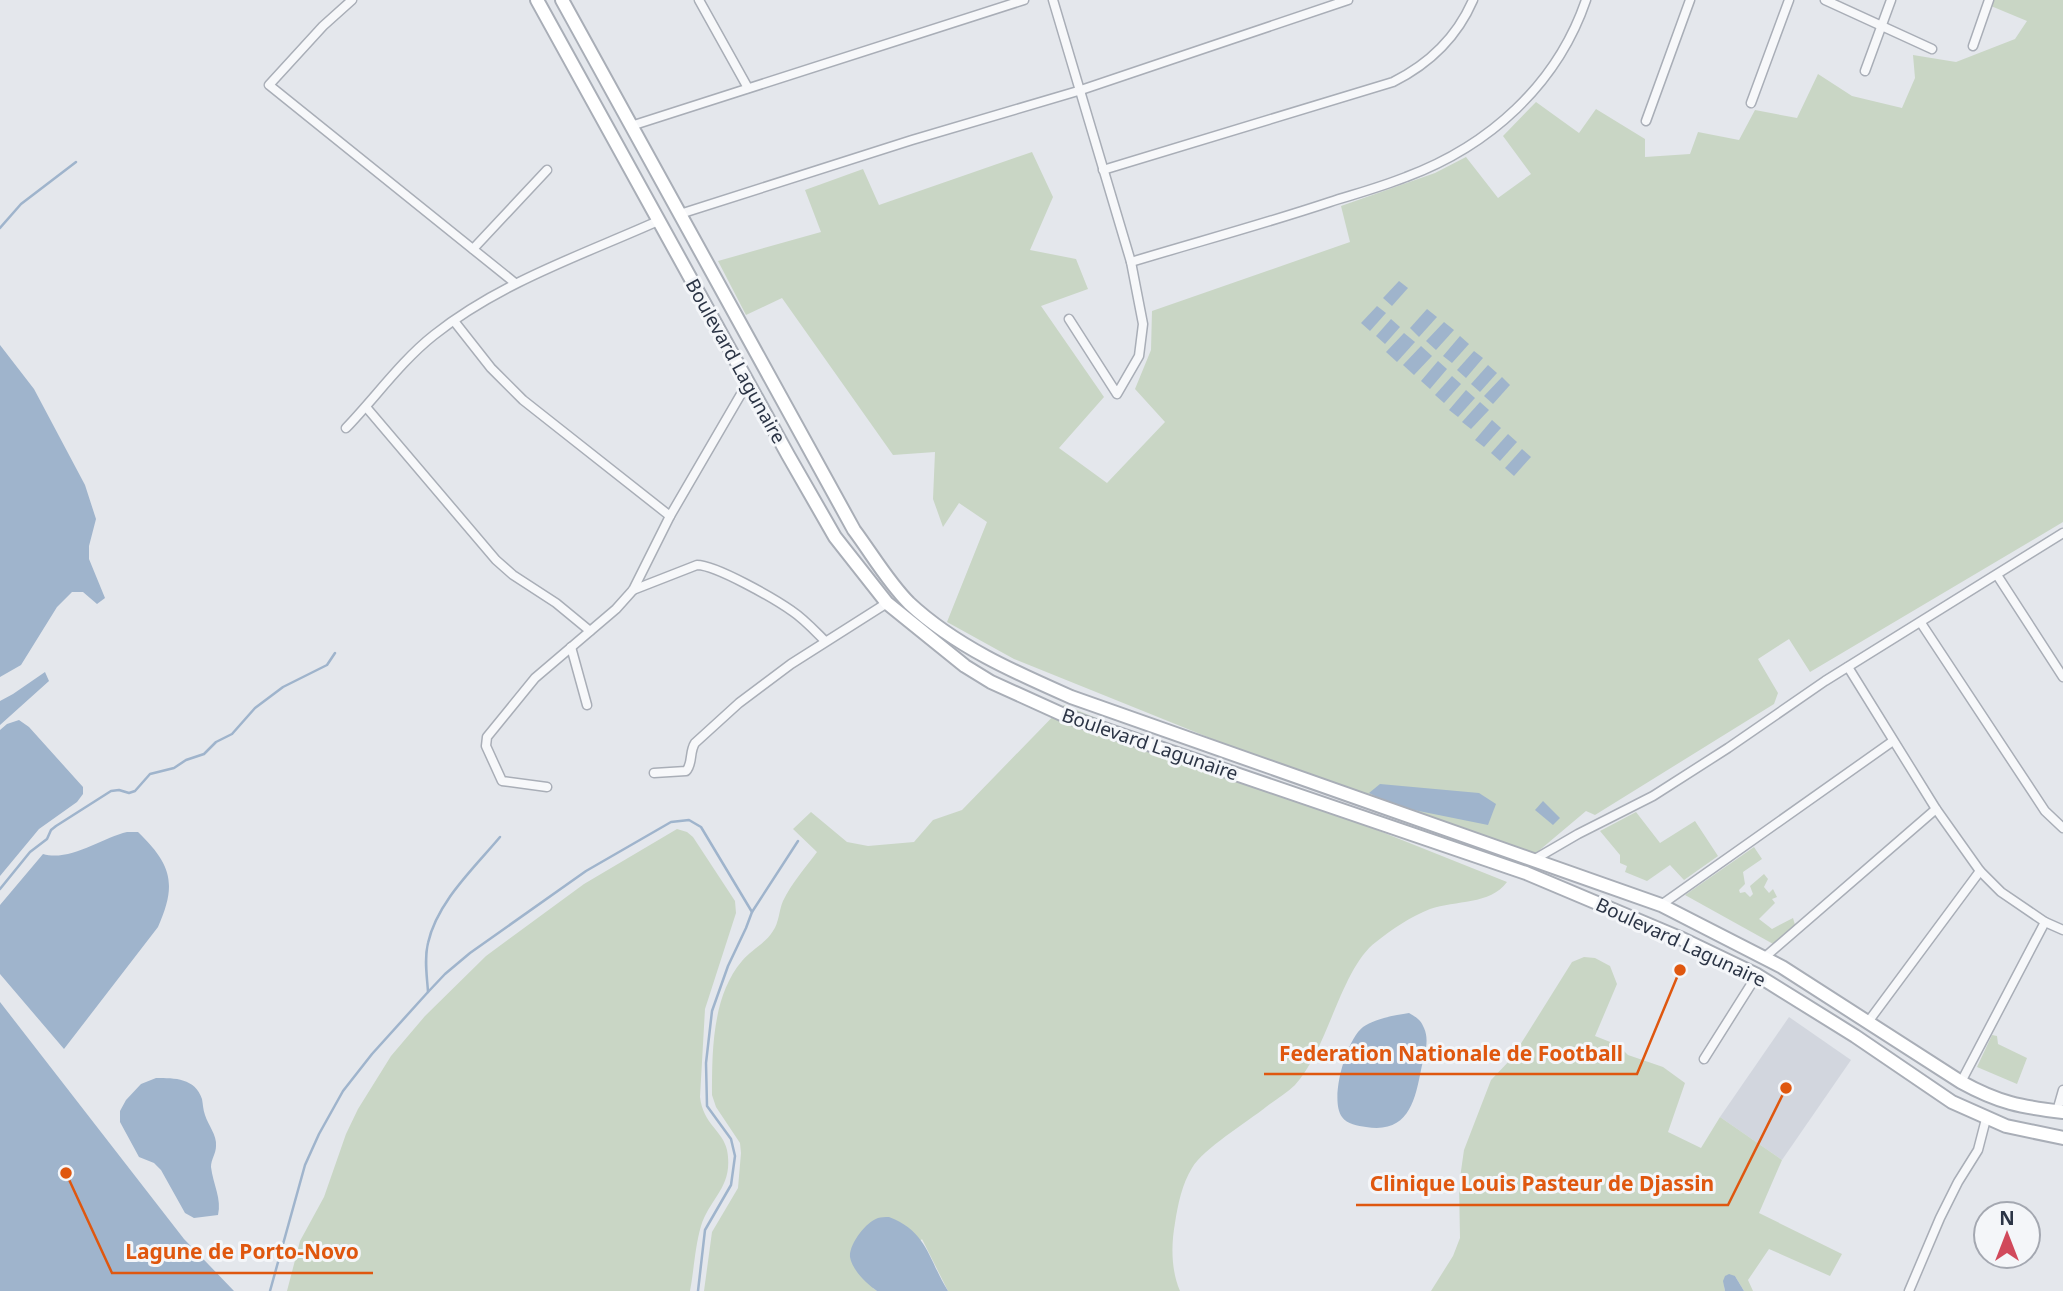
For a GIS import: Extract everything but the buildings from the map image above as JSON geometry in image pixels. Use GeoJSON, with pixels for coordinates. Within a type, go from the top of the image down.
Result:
{"type":"FeatureCollection","features":[{"type":"Feature","properties":{"kind":"main road","name":"Boulevard Lagunaire"},"geometry":{"type":"LineString","coordinates":[[537,0],[835,537],[887,603],[965,666],[991,682],[1066,716],[1526,873],[1681,938],[1757,975],[1855,1036],[1952,1102],[1986,1119],[2039,1135],[2063,1138]]}},
{"type":"Feature","properties":{"kind":"main road","name":"Boulevard Lagunaire"},"geometry":{"type":"LineString","coordinates":[[562,0],[855,530],[892,583],[910,603],[943,629],[1002,666],[1071,697],[1661,905],[1765,957],[1961,1082],[2002,1102],[2060,1111]]}},
{"type":"Feature","properties":{"kind":"street"},"geometry":{"type":"LineString","coordinates":[[352,0],[323,26],[269,85],[515,283]]}},
{"type":"Feature","properties":{"kind":"street"},"geometry":{"type":"LineString","coordinates":[[699,0],[748,88]]}},
{"type":"Feature","properties":{"kind":"street"},"geometry":{"type":"LineString","coordinates":[[631,126],[1024,0]]}},
{"type":"Feature","properties":{"kind":"street"},"geometry":{"type":"LineString","coordinates":[[1053,0],[1131,262],[1143,324],[1139,356],[1117,394],[1069,319]]}},
{"type":"Feature","properties":{"kind":"street"},"geometry":{"type":"LineString","coordinates":[[680,214],[898,144],[1078,91],[1348,0]]}},
{"type":"Feature","properties":{"kind":"street"},"geometry":{"type":"LineString","coordinates":[[1103,170],[1393,82],[1413,72],[1440,50],[1454,34],[1473,0]]}},
{"type":"Feature","properties":{"kind":"street"},"geometry":{"type":"LineString","coordinates":[[1131,262],[1256,227],[1405,178],[1476,142],[1522,105],[1539,86],[1555,65],[1586,0]]}},
{"type":"Feature","properties":{"kind":"street"},"geometry":{"type":"LineString","coordinates":[[1646,121],[1690,0]]}},
{"type":"Feature","properties":{"kind":"street"},"geometry":{"type":"LineString","coordinates":[[1751,103],[1789,0]]}},
{"type":"Feature","properties":{"kind":"street"},"geometry":{"type":"LineString","coordinates":[[1825,0],[1932,50]]}},
{"type":"Feature","properties":{"kind":"street"},"geometry":{"type":"LineString","coordinates":[[1865,71],[1891,0]]}},
{"type":"Feature","properties":{"kind":"street"},"geometry":{"type":"LineString","coordinates":[[1973,46],[1989,0]]}},
{"type":"Feature","properties":{"kind":"street"},"geometry":{"type":"LineString","coordinates":[[473,249],[547,170]]}},
{"type":"Feature","properties":{"kind":"street"},"geometry":{"type":"LineString","coordinates":[[346,428],[411,356],[454,321],[515,283],[658,221]]}},
{"type":"Feature","properties":{"kind":"street"},"geometry":{"type":"LineString","coordinates":[[454,321],[491,368],[523,400],[670,516]]}},
{"type":"Feature","properties":{"kind":"street"},"geometry":{"type":"LineString","coordinates":[[547,787],[502,780],[486,742],[502,717],[535,678],[617,609],[633,590],[670,516],[748,382]]}},
{"type":"Feature","properties":{"kind":"street"},"geometry":{"type":"LineString","coordinates":[[366,407],[496,560],[590,631]]}},
{"type":"Feature","properties":{"kind":"street"},"geometry":{"type":"LineString","coordinates":[[1535,859],[1653,796],[1849,667],[2063,533]]}},
{"type":"Feature","properties":{"kind":"street"},"geometry":{"type":"LineString","coordinates":[[633,590],[697,565],[704,565],[793,611],[825,641]]}},
{"type":"Feature","properties":{"kind":"street"},"geometry":{"type":"LineString","coordinates":[[1997,575],[2063,677]]}},
{"type":"Feature","properties":{"kind":"street"},"geometry":{"type":"LineString","coordinates":[[654,773],[686,771],[695,743],[739,703],[825,641],[887,603]]}},
{"type":"Feature","properties":{"kind":"street"},"geometry":{"type":"LineString","coordinates":[[1921,623],[2045,811],[2063,828]]}},
{"type":"Feature","properties":{"kind":"street"},"geometry":{"type":"LineString","coordinates":[[571,647],[587,705]]}},
{"type":"Feature","properties":{"kind":"street"},"geometry":{"type":"LineString","coordinates":[[1849,667],[1936,810],[1980,871],[2001,892],[2045,922],[2063,930]]}},
{"type":"Feature","properties":{"kind":"street"},"geometry":{"type":"LineString","coordinates":[[1661,905],[1893,741]]}},
{"type":"Feature","properties":{"kind":"street"},"geometry":{"type":"LineString","coordinates":[[1765,957],[1936,810]]}},
{"type":"Feature","properties":{"kind":"street"},"geometry":{"type":"LineString","coordinates":[[1868,1022],[1980,871]]}},
{"type":"Feature","properties":{"kind":"street"},"geometry":{"type":"LineString","coordinates":[[1961,1082],[2045,922]]}},
{"type":"Feature","properties":{"kind":"street"},"geometry":{"type":"LineString","coordinates":[[1704,1059],[1757,975]]}},
{"type":"Feature","properties":{"kind":"street"},"geometry":{"type":"LineString","coordinates":[[2060,1111],[2063,1090]]}},
{"type":"Feature","properties":{"kind":"street"},"geometry":{"type":"LineString","coordinates":[[1909,1291],[1940,1218],[1978,1150],[1986,1119]]}},
{"type":"Feature","properties":{"kind":"shaded area"},"geometry":{"type":"Polygon","coordinates":[[[1789,1017],[1851,1060],[1782,1160],[1720,1117],[1789,1017]]]}},
{"type":"Feature","properties":{"kind":"green space"},"geometry":{"type":"Polygon","coordinates":[[[1994,0],[2063,0],[2063,522],[1810,672],[1789,639],[1758,659],[1778,693],[1774,704],[1595,815],[1586,811],[1523,864],[1014,659],[947,622],[987,522],[959,503],[943,527],[933,499],[935,452],[893,455],[782,298],[746,315],[718,261],[821,232],[805,190],[863,169],[879,205],[1032,152],[1053,197],[1030,250],[1076,259],[1088,289],[1041,306],[1104,397],[1059,448],[1107,483],[1165,422],[1135,389],[1151,350],[1152,311],[1350,242],[1341,206],[1435,173],[1466,157],[1498,198],[1531,174],[1503,136],[1536,102],[1579,133],[1596,109],[1645,139],[1645,157],[1690,154],[1698,132],[1739,140],[1755,110],[1797,118],[1818,74],[1852,96],[1902,108],[1915,78],[1913,55],[1956,62],[2015,39],[2027,21],[1991,6],[1994,0]]]}},
{"type":"Feature","properties":{"kind":"green space"},"geometry":{"type":"Polygon","coordinates":[[[1064,705],[1507,882],[1491,895],[1423,912],[1376,942],[1353,970],[1317,1051],[1295,1085],[1215,1144],[1198,1161],[1183,1187],[1174,1231],[1173,1266],[1180,1291],[948,1291],[922,1239],[873,1288],[877,1291],[704,1291],[712,1232],[738,1188],[741,1153],[740,1143],[716,1107],[712,1095],[712,1061],[719,1007],[732,975],[773,931],[786,895],[817,852],[793,829],[811,812],[847,842],[868,846],[914,842],[933,820],[962,810],[1064,705]]]}},
{"type":"Feature","properties":{"kind":"green space"},"geometry":{"type":"Polygon","coordinates":[[[1636,812],[1660,843],[1695,821],[1718,856],[1684,880],[1670,865],[1647,881],[1625,872],[1627,866],[1620,863],[1620,855],[1600,831],[1636,812]]]}},
{"type":"Feature","properties":{"kind":"green space"},"geometry":{"type":"Polygon","coordinates":[[[677,829],[693,837],[735,901],[736,913],[705,1009],[700,1097],[705,1114],[725,1143],[727,1173],[701,1226],[690,1291],[287,1291],[300,1241],[324,1197],[346,1134],[391,1056],[425,1016],[486,956],[584,884],[677,829]]]}},
{"type":"Feature","properties":{"kind":"green space"},"geometry":{"type":"Polygon","coordinates":[[[1754,847],[1762,859],[1743,872],[1745,884],[1739,890],[1740,893],[1745,892],[1750,897],[1753,894],[1750,886],[1764,874],[1768,879],[1764,887],[1769,893],[1773,889],[1777,897],[1772,899],[1775,903],[1759,919],[1772,929],[1793,918],[1795,925],[1775,945],[1685,895],[1754,847]]]}},
{"type":"Feature","properties":{"kind":"green space"},"geometry":{"type":"Polygon","coordinates":[[[1584,957],[1595,958],[1610,966],[1617,984],[1595,1036],[1618,1045],[1628,1055],[1663,1067],[1685,1083],[1668,1132],[1701,1148],[1720,1117],[1782,1160],[1759,1213],[1842,1254],[1830,1276],[1769,1249],[1748,1280],[1753,1291],[1744,1291],[1735,1276],[1724,1286],[1725,1291],[1431,1291],[1453,1256],[1460,1238],[1459,1185],[1464,1150],[1491,1080],[1512,1058],[1572,962],[1584,957]]]}},
{"type":"Feature","properties":{"kind":"green space"},"geometry":{"type":"Polygon","coordinates":[[[1992,1035],[1997,1036],[1998,1044],[2027,1058],[2017,1084],[1977,1067],[1992,1035]]]}},
{"type":"Feature","properties":{"kind":"water"},"geometry":{"type":"Polygon","coordinates":[[[1399,281],[1408,288],[1392,306],[1383,298],[1399,281]]]}},
{"type":"Feature","properties":{"kind":"water"},"geometry":{"type":"Polygon","coordinates":[[[1377,306],[1386,313],[1370,331],[1361,323],[1377,306]]]}},
{"type":"Feature","properties":{"kind":"water"},"geometry":{"type":"Polygon","coordinates":[[[1427,309],[1437,317],[1419,337],[1410,328],[1427,309]]]}},
{"type":"Feature","properties":{"kind":"water"},"geometry":{"type":"Polygon","coordinates":[[[1391,319],[1400,327],[1385,344],[1376,336],[1391,319]]]}},
{"type":"Feature","properties":{"kind":"water"},"geometry":{"type":"Polygon","coordinates":[[[1444,322],[1454,330],[1436,350],[1426,341],[1444,322]]]}},
{"type":"Feature","properties":{"kind":"water"},"geometry":{"type":"Polygon","coordinates":[[[1404,333],[1415,342],[1397,362],[1386,352],[1404,333]]]}},
{"type":"Feature","properties":{"kind":"water"},"geometry":{"type":"Polygon","coordinates":[[[1460,336],[1469,344],[1452,363],[1443,356],[1460,336]]]}},
{"type":"Feature","properties":{"kind":"water"},"geometry":{"type":"Polygon","coordinates":[[[0,345],[34,389],[85,485],[96,519],[89,546],[89,559],[105,598],[97,604],[83,592],[72,592],[57,607],[21,665],[0,677],[0,345]]]}},
{"type":"Feature","properties":{"kind":"water"},"geometry":{"type":"Polygon","coordinates":[[[1421,346],[1432,356],[1414,375],[1403,365],[1421,346]]]}},
{"type":"Feature","properties":{"kind":"water"},"geometry":{"type":"Polygon","coordinates":[[[1474,351],[1483,358],[1466,378],[1457,370],[1474,351]]]}},
{"type":"Feature","properties":{"kind":"water"},"geometry":{"type":"Polygon","coordinates":[[[1438,361],[1447,369],[1430,389],[1421,381],[1438,361]]]}},
{"type":"Feature","properties":{"kind":"water"},"geometry":{"type":"Polygon","coordinates":[[[1488,365],[1497,373],[1480,392],[1471,384],[1488,365]]]}},
{"type":"Feature","properties":{"kind":"water"},"geometry":{"type":"Polygon","coordinates":[[[1452,376],[1461,384],[1444,403],[1435,395],[1452,376]]]}},
{"type":"Feature","properties":{"kind":"water"},"geometry":{"type":"Polygon","coordinates":[[[1502,377],[1510,385],[1493,404],[1484,396],[1502,377]]]}},
{"type":"Feature","properties":{"kind":"water"},"geometry":{"type":"Polygon","coordinates":[[[1466,390],[1475,398],[1458,417],[1449,410],[1466,390]]]}},
{"type":"Feature","properties":{"kind":"water"},"geometry":{"type":"Polygon","coordinates":[[[1480,402],[1489,410],[1471,429],[1462,422],[1480,402]]]}},
{"type":"Feature","properties":{"kind":"water"},"geometry":{"type":"Polygon","coordinates":[[[1492,420],[1501,428],[1484,447],[1475,440],[1492,420]]]}},
{"type":"Feature","properties":{"kind":"water"},"geometry":{"type":"Polygon","coordinates":[[[1508,434],[1517,442],[1500,461],[1491,453],[1508,434]]]}},
{"type":"Feature","properties":{"kind":"water"},"geometry":{"type":"Polygon","coordinates":[[[1522,449],[1531,457],[1514,476],[1505,468],[1522,449]]]}},
{"type":"Feature","properties":{"kind":"water"},"geometry":{"type":"Polygon","coordinates":[[[45,672],[49,681],[0,725],[0,701],[45,672]]]}},
{"type":"Feature","properties":{"kind":"water"},"geometry":{"type":"Polygon","coordinates":[[[19,720],[29,727],[83,787],[83,794],[77,802],[39,829],[0,876],[0,730],[19,720]]]}},
{"type":"Feature","properties":{"kind":"water"},"geometry":{"type":"Polygon","coordinates":[[[1380,784],[1479,793],[1496,804],[1488,825],[1394,806],[1369,793],[1380,784]]]}},
{"type":"Feature","properties":{"kind":"water"},"geometry":{"type":"Polygon","coordinates":[[[1543,801],[1560,818],[1553,825],[1535,810],[1543,801]]]}},
{"type":"Feature","properties":{"kind":"water"},"geometry":{"type":"Polygon","coordinates":[[[127,832],[138,832],[158,855],[168,876],[168,899],[158,927],[64,1049],[0,974],[0,905],[43,854],[64,855],[127,832]]]}},
{"type":"Feature","properties":{"kind":"water"},"geometry":{"type":"Polygon","coordinates":[[[0,1002],[184,1239],[234,1291],[0,1291],[0,1002]]]}},
{"type":"Feature","properties":{"kind":"water"},"geometry":{"type":"Polygon","coordinates":[[[1409,1013],[1423,1025],[1426,1043],[1416,1093],[1407,1113],[1391,1125],[1380,1128],[1360,1126],[1347,1121],[1338,1109],[1337,1098],[1341,1070],[1351,1044],[1368,1024],[1409,1013]]]}},
{"type":"Feature","properties":{"kind":"water"},"geometry":{"type":"Polygon","coordinates":[[[156,1078],[177,1079],[189,1083],[199,1092],[216,1142],[211,1167],[218,1197],[218,1215],[194,1218],[185,1213],[161,1170],[154,1163],[139,1157],[120,1122],[120,1111],[126,1100],[141,1084],[156,1078]]]}},
{"type":"Feature","properties":{"kind":"water"},"geometry":{"type":"Polygon","coordinates":[[[889,1217],[912,1230],[920,1239],[948,1291],[877,1291],[857,1272],[850,1257],[855,1240],[873,1220],[889,1217]]]}},
{"type":"Feature","properties":{"kind":"water"},"geometry":{"type":"Polygon","coordinates":[[[1729,1274],[1735,1276],[1744,1291],[1725,1291],[1723,1281],[1729,1274]]]}},
{"type":"Feature","properties":{"kind":"waterway"},"geometry":{"type":"LineString","coordinates":[[0,228],[21,204],[76,162]]}},
{"type":"Feature","properties":{"kind":"waterway"},"geometry":{"type":"LineString","coordinates":[[0,889],[30,852],[47,839],[56,826],[111,791],[135,791],[150,774],[174,768],[186,760],[204,754],[216,742],[232,734],[255,708],[283,687],[327,665],[335,653]]}},
{"type":"Feature","properties":{"kind":"waterway"},"geometry":{"type":"LineString","coordinates":[[270,1291],[305,1165],[343,1091],[428,992],[470,953],[586,871],[671,822],[689,820],[701,827],[752,912]]}},
{"type":"Feature","properties":{"kind":"waterway"},"geometry":{"type":"LineString","coordinates":[[428,992],[426,955],[439,914],[458,886],[500,837]]}},
{"type":"Feature","properties":{"kind":"waterway"},"geometry":{"type":"LineString","coordinates":[[698,1291],[705,1230],[731,1185],[735,1156],[731,1139],[707,1106],[706,1063],[712,1011],[752,912],[798,841]]}},
{"type":"Feature","properties":{"kind":"place","name":"Federation Nationale de Football"},"geometry":{"type":"Point","coordinates":[1680,970]}},
{"type":"Feature","properties":{"kind":"place","name":"Clinique Louis Pasteur de Djassin"},"geometry":{"type":"Point","coordinates":[1786,1088]}},
{"type":"Feature","properties":{"kind":"place","name":"Lagune de Porto-Novo"},"geometry":{"type":"Point","coordinates":[66,1173]}}]}
